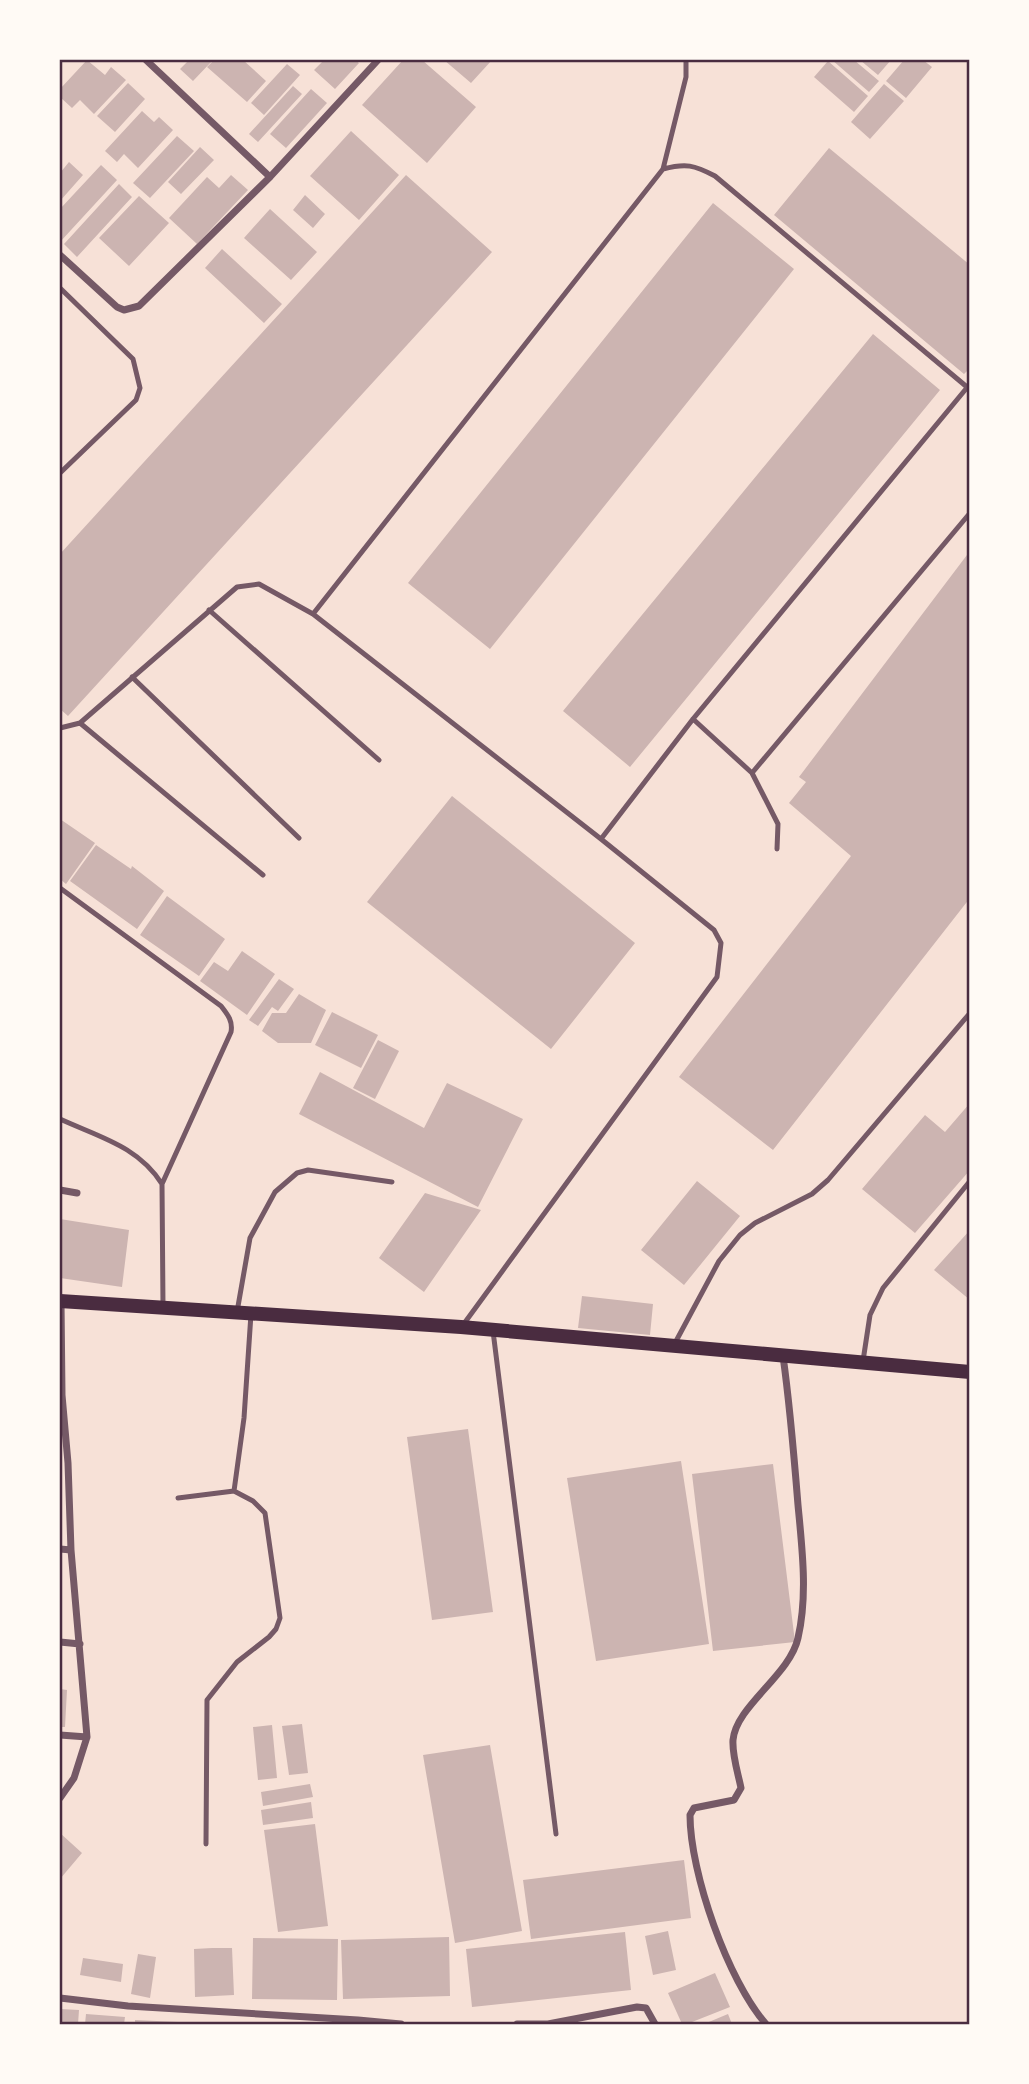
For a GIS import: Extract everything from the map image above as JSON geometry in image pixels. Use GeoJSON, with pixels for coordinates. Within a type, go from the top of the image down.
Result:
{"type":"FeatureCollection","features":[{"type":"Feature","properties":{"kind":"main road"},"geometry":{"type":"LineString","coordinates":[[60,1301],[461,1327],[970,1372]]}},
{"type":"Feature","properties":{"kind":"street"},"geometry":{"type":"LineString","coordinates":[[146,60],[270,177]]}},
{"type":"Feature","properties":{"kind":"street"},"geometry":{"type":"LineString","coordinates":[[60,255],[117,307],[124,310],[139,306],[270,177],[378,60]]}},
{"type":"Feature","properties":{"kind":"street"},"geometry":{"type":"LineString","coordinates":[[60,1190],[77,1193]]}},
{"type":"Feature","properties":{"kind":"street"},"geometry":{"type":"LineString","coordinates":[[60,1301],[64,1463],[87,1737],[74,1778],[60,1798]]}},
{"type":"Feature","properties":{"kind":"street"},"geometry":{"type":"LineString","coordinates":[[766,2025],[742,1989],[711,1917],[696,1865],[690,1815],[694,1808],[734,1800],[738,1794],[741,1788],[733,1746],[736,1727],[789,1659],[798,1639],[803,1603],[801,1541],[790,1406],[783,1356]]}},
{"type":"Feature","properties":{"kind":"street"},"geometry":{"type":"LineString","coordinates":[[60,1549],[71,1550]]}},
{"type":"Feature","properties":{"kind":"street"},"geometry":{"type":"LineString","coordinates":[[60,1642],[80,1644]]}},
{"type":"Feature","properties":{"kind":"street"},"geometry":{"type":"LineString","coordinates":[[60,1735],[87,1737]]}},
{"type":"Feature","properties":{"kind":"street"},"geometry":{"type":"LineString","coordinates":[[60,1998],[128,2006],[401,2025]]}},
{"type":"Feature","properties":{"kind":"street"},"geometry":{"type":"LineString","coordinates":[[517,2025],[548,2024],[637,2007],[646,2008],[655,2025]]}},
{"type":"Feature","properties":{"kind":"lane"},"geometry":{"type":"LineString","coordinates":[[313,614],[663,169],[686,78],[685,60]]}},
{"type":"Feature","properties":{"kind":"lane"},"geometry":{"type":"LineString","coordinates":[[601,839],[693,719],[968,385],[715,176],[696,166],[681,164],[663,169]]}},
{"type":"Feature","properties":{"kind":"lane"},"geometry":{"type":"LineString","coordinates":[[60,288],[133,359],[140,388],[136,400],[60,472]]}},
{"type":"Feature","properties":{"kind":"lane"},"geometry":{"type":"LineString","coordinates":[[752,773],[970,513]]}},
{"type":"Feature","properties":{"kind":"lane"},"geometry":{"type":"LineString","coordinates":[[60,728],[80,723],[237,587],[259,584],[313,614],[714,930],[721,943],[717,977],[461,1327]]}},
{"type":"Feature","properties":{"kind":"lane"},"geometry":{"type":"LineString","coordinates":[[209,610],[379,760]]}},
{"type":"Feature","properties":{"kind":"lane"},"geometry":{"type":"LineString","coordinates":[[132,677],[299,838]]}},
{"type":"Feature","properties":{"kind":"lane"},"geometry":{"type":"LineString","coordinates":[[693,719],[752,773],[778,824],[777,849]]}},
{"type":"Feature","properties":{"kind":"lane"},"geometry":{"type":"LineString","coordinates":[[80,723],[263,875]]}},
{"type":"Feature","properties":{"kind":"lane"},"geometry":{"type":"LineString","coordinates":[[60,888],[221,1006],[232,1025],[162,1184],[163,1306]]}},
{"type":"Feature","properties":{"kind":"lane"},"geometry":{"type":"LineString","coordinates":[[674,1346],[719,1261],[740,1236],[755,1223],[812,1194],[828,1180],[970,1013]]}},
{"type":"Feature","properties":{"kind":"lane"},"geometry":{"type":"LineString","coordinates":[[60,1119],[131,1151],[144,1160],[162,1184]]}},
{"type":"Feature","properties":{"kind":"lane"},"geometry":{"type":"LineString","coordinates":[[236,1314],[250,1238],[275,1192],[287,1180],[308,1170],[392,1182]]}},
{"type":"Feature","properties":{"kind":"lane"},"geometry":{"type":"LineString","coordinates":[[863,1361],[870,1315],[883,1288],[970,1181]]}},
{"type":"Feature","properties":{"kind":"lane"},"geometry":{"type":"LineString","coordinates":[[234,1490],[244,1418],[251,1314]]}},
{"type":"Feature","properties":{"kind":"lane"},"geometry":{"type":"LineString","coordinates":[[493,1331],[556,1834]]}},
{"type":"Feature","properties":{"kind":"lane"},"geometry":{"type":"LineString","coordinates":[[178,1498],[234,1490],[253,1501],[265,1513],[280,1618],[269,1637],[237,1662],[207,1700],[206,1844]]}},
{"type":"Feature","properties":{"kind":"building"},"geometry":{"type":"Polygon","coordinates":[[[87,60],[105,75],[111,67],[126,80],[94,114],[80,100],[72,108],[60,97],[60,89],[87,60]]]}},
{"type":"Feature","properties":{"kind":"building"},"geometry":{"type":"Polygon","coordinates":[[[189,60],[213,60],[193,81],[180,69],[189,60]]]}},
{"type":"Feature","properties":{"kind":"building"},"geometry":{"type":"Polygon","coordinates":[[[214,60],[243,60],[266,81],[247,102],[207,67],[214,60]]]}},
{"type":"Feature","properties":{"kind":"building"},"geometry":{"type":"Polygon","coordinates":[[[324,60],[355,60],[359,63],[335,89],[314,70],[324,60]]]}},
{"type":"Feature","properties":{"kind":"building"},"geometry":{"type":"Polygon","coordinates":[[[403,60],[422,60],[476,107],[427,163],[362,105],[403,60]]]}},
{"type":"Feature","properties":{"kind":"building"},"geometry":{"type":"Polygon","coordinates":[[[444,60],[492,60],[471,83],[444,60]]]}},
{"type":"Feature","properties":{"kind":"building"},"geometry":{"type":"Polygon","coordinates":[[[832,60],[854,60],[879,81],[869,92],[832,60]]]}},
{"type":"Feature","properties":{"kind":"building"},"geometry":{"type":"Polygon","coordinates":[[[860,60],[891,60],[878,75],[860,60]]]}},
{"type":"Feature","properties":{"kind":"building"},"geometry":{"type":"Polygon","coordinates":[[[904,60],[923,60],[932,67],[906,98],[886,81],[904,60]]]}},
{"type":"Feature","properties":{"kind":"building"},"geometry":{"type":"Polygon","coordinates":[[[828,61],[868,96],[854,112],[814,77],[828,61]]]}},
{"type":"Feature","properties":{"kind":"building"},"geometry":{"type":"Polygon","coordinates":[[[287,64],[300,75],[264,115],[251,103],[287,64]]]}},
{"type":"Feature","properties":{"kind":"building"},"geometry":{"type":"Polygon","coordinates":[[[128,83],[145,99],[115,132],[97,116],[128,83]]]}},
{"type":"Feature","properties":{"kind":"building"},"geometry":{"type":"Polygon","coordinates":[[[884,84],[904,101],[870,139],[851,122],[884,84]]]}},
{"type":"Feature","properties":{"kind":"building"},"geometry":{"type":"Polygon","coordinates":[[[293,86],[302,94],[258,142],[249,134],[293,86]]]}},
{"type":"Feature","properties":{"kind":"building"},"geometry":{"type":"Polygon","coordinates":[[[311,89],[327,103],[286,148],[270,134],[311,89]]]}},
{"type":"Feature","properties":{"kind":"building"},"geometry":{"type":"Polygon","coordinates":[[[142,111],[154,122],[159,117],[173,130],[138,168],[124,154],[117,162],[105,151],[142,111]]]}},
{"type":"Feature","properties":{"kind":"building"},"geometry":{"type":"Polygon","coordinates":[[[351,131],[399,175],[359,220],[310,176],[351,131]]]}},
{"type":"Feature","properties":{"kind":"building"},"geometry":{"type":"Polygon","coordinates":[[[177,136],[194,151],[150,198],[133,183],[177,136]]]}},
{"type":"Feature","properties":{"kind":"building"},"geometry":{"type":"Polygon","coordinates":[[[200,147],[214,160],[181,194],[168,182],[200,147]]]}},
{"type":"Feature","properties":{"kind":"building"},"geometry":{"type":"Polygon","coordinates":[[[829,148],[970,265],[970,368],[964,374],[774,215],[829,148]]]}},
{"type":"Feature","properties":{"kind":"building"},"geometry":{"type":"Polygon","coordinates":[[[69,162],[83,175],[60,201],[60,173],[69,162]]]}},
{"type":"Feature","properties":{"kind":"building"},"geometry":{"type":"Polygon","coordinates":[[[101,165],[117,180],[60,242],[60,209],[101,165]]]}},
{"type":"Feature","properties":{"kind":"building"},"geometry":{"type":"Polygon","coordinates":[[[231,175],[248,190],[197,244],[169,218],[207,177],[219,188],[231,175]]]}},
{"type":"Feature","properties":{"kind":"building"},"geometry":{"type":"Polygon","coordinates":[[[406,175],[492,252],[68,716],[60,709],[60,554],[406,175]]]}},
{"type":"Feature","properties":{"kind":"building"},"geometry":{"type":"Polygon","coordinates":[[[119,184],[132,197],[77,257],[64,244],[119,184]]]}},
{"type":"Feature","properties":{"kind":"building"},"geometry":{"type":"Polygon","coordinates":[[[305,195],[325,214],[313,228],[293,210],[305,195]]]}},
{"type":"Feature","properties":{"kind":"building"},"geometry":{"type":"Polygon","coordinates":[[[139,196],[169,223],[129,266],[99,238],[139,196]]]}},
{"type":"Feature","properties":{"kind":"building"},"geometry":{"type":"Polygon","coordinates":[[[713,203],[794,269],[490,649],[408,583],[713,203]]]}},
{"type":"Feature","properties":{"kind":"building"},"geometry":{"type":"Polygon","coordinates":[[[270,209],[317,252],[291,280],[244,238],[270,209]]]}},
{"type":"Feature","properties":{"kind":"building"},"geometry":{"type":"Polygon","coordinates":[[[222,249],[282,304],[264,323],[205,268],[222,249]]]}},
{"type":"Feature","properties":{"kind":"building"},"geometry":{"type":"Polygon","coordinates":[[[873,334],[940,390],[630,767],[563,711],[873,334]]]}},
{"type":"Feature","properties":{"kind":"building"},"geometry":{"type":"Polygon","coordinates":[[[970,551],[970,898],[773,1150],[679,1077],[851,856],[789,803],[806,782],[799,777],[970,551]]]}},
{"type":"Feature","properties":{"kind":"building"},"geometry":{"type":"Polygon","coordinates":[[[452,796],[635,943],[551,1049],[367,902],[452,796]]]}},
{"type":"Feature","properties":{"kind":"building"},"geometry":{"type":"Polygon","coordinates":[[[60,819],[95,843],[66,884],[60,879],[60,819]]]}},
{"type":"Feature","properties":{"kind":"building"},"geometry":{"type":"Polygon","coordinates":[[[96,845],[131,869],[132,866],[164,891],[137,929],[70,881],[96,845]]]}},
{"type":"Feature","properties":{"kind":"building"},"geometry":{"type":"Polygon","coordinates":[[[167,896],[225,939],[199,976],[140,935],[167,896]]]}},
{"type":"Feature","properties":{"kind":"building"},"geometry":{"type":"Polygon","coordinates":[[[242,951],[275,974],[247,1015],[200,981],[214,962],[228,971],[242,951]]]}},
{"type":"Feature","properties":{"kind":"building"},"geometry":{"type":"Polygon","coordinates":[[[279,979],[294,989],[278,1011],[272,1007],[258,1026],[249,1020],[279,979]]]}},
{"type":"Feature","properties":{"kind":"building"},"geometry":{"type":"Polygon","coordinates":[[[299,994],[326,1010],[311,1043],[278,1043],[262,1031],[272,1013],[286,1013],[299,994]]]}},
{"type":"Feature","properties":{"kind":"building"},"geometry":{"type":"Polygon","coordinates":[[[332,1012],[378,1035],[361,1068],[315,1045],[332,1012]]]}},
{"type":"Feature","properties":{"kind":"building"},"geometry":{"type":"Polygon","coordinates":[[[378,1040],[399,1051],[375,1099],[353,1088],[378,1040]]]}},
{"type":"Feature","properties":{"kind":"building"},"geometry":{"type":"Polygon","coordinates":[[[320,1072],[424,1128],[447,1083],[523,1119],[478,1207],[299,1114],[320,1072]]]}},
{"type":"Feature","properties":{"kind":"building"},"geometry":{"type":"Polygon","coordinates":[[[970,1103],[970,1170],[915,1233],[862,1189],[925,1115],[945,1132],[970,1103]]]}},
{"type":"Feature","properties":{"kind":"building"},"geometry":{"type":"Polygon","coordinates":[[[697,1181],[740,1216],[684,1285],[641,1250],[697,1181]]]}},
{"type":"Feature","properties":{"kind":"building"},"geometry":{"type":"Polygon","coordinates":[[[425,1193],[481,1210],[424,1292],[379,1258],[425,1193]]]}},
{"type":"Feature","properties":{"kind":"building"},"geometry":{"type":"Polygon","coordinates":[[[60,1219],[129,1230],[122,1287],[60,1278],[60,1219]]]}},
{"type":"Feature","properties":{"kind":"building"},"geometry":{"type":"Polygon","coordinates":[[[970,1230],[970,1300],[934,1270],[970,1230]]]}},
{"type":"Feature","properties":{"kind":"building"},"geometry":{"type":"Polygon","coordinates":[[[582,1296],[653,1304],[650,1335],[578,1328],[582,1296]]]}},
{"type":"Feature","properties":{"kind":"building"},"geometry":{"type":"Polygon","coordinates":[[[468,1429],[493,1612],[432,1620],[407,1437],[468,1429]]]}},
{"type":"Feature","properties":{"kind":"building"},"geometry":{"type":"Polygon","coordinates":[[[681,1461],[709,1644],[596,1661],[567,1478],[681,1461]]]}},
{"type":"Feature","properties":{"kind":"building"},"geometry":{"type":"Polygon","coordinates":[[[773,1464],[795,1642],[713,1651],[692,1474],[773,1464]]]}},
{"type":"Feature","properties":{"kind":"building"},"geometry":{"type":"Polygon","coordinates":[[[60,1689],[67,1690],[65,1727],[60,1727],[60,1689]]]}},
{"type":"Feature","properties":{"kind":"building"},"geometry":{"type":"Polygon","coordinates":[[[302,1724],[308,1773],[289,1775],[282,1726],[302,1724]]]}},
{"type":"Feature","properties":{"kind":"building"},"geometry":{"type":"Polygon","coordinates":[[[272,1725],[277,1778],[258,1780],[253,1727],[272,1725]]]}},
{"type":"Feature","properties":{"kind":"building"},"geometry":{"type":"Polygon","coordinates":[[[490,1745],[522,1931],[455,1943],[423,1755],[490,1745]]]}},
{"type":"Feature","properties":{"kind":"building"},"geometry":{"type":"Polygon","coordinates":[[[310,1784],[313,1797],[263,1806],[261,1792],[310,1784]]]}},
{"type":"Feature","properties":{"kind":"building"},"geometry":{"type":"Polygon","coordinates":[[[311,1802],[313,1818],[263,1825],[261,1810],[311,1802]]]}},
{"type":"Feature","properties":{"kind":"building"},"geometry":{"type":"Polygon","coordinates":[[[315,1824],[328,1926],[278,1932],[264,1830],[315,1824]]]}},
{"type":"Feature","properties":{"kind":"building"},"geometry":{"type":"Polygon","coordinates":[[[60,1833],[82,1853],[60,1879],[60,1833]]]}},
{"type":"Feature","properties":{"kind":"building"},"geometry":{"type":"Polygon","coordinates":[[[684,1860],[691,1918],[531,1939],[523,1880],[684,1860]]]}},
{"type":"Feature","properties":{"kind":"building"},"geometry":{"type":"Polygon","coordinates":[[[668,1931],[676,1970],[653,1975],[645,1936],[668,1931]]]}},
{"type":"Feature","properties":{"kind":"building"},"geometry":{"type":"Polygon","coordinates":[[[625,1932],[631,1990],[472,2007],[466,1949],[625,1932]]]}},
{"type":"Feature","properties":{"kind":"building"},"geometry":{"type":"Polygon","coordinates":[[[449,1937],[450,1996],[343,1999],[341,1940],[449,1937]]]}},
{"type":"Feature","properties":{"kind":"building"},"geometry":{"type":"Polygon","coordinates":[[[253,1938],[338,1939],[337,2000],[252,1999],[253,1938]]]}},
{"type":"Feature","properties":{"kind":"building"},"geometry":{"type":"Polygon","coordinates":[[[232,1948],[234,1995],[195,1997],[194,1949],[232,1948]]]}},
{"type":"Feature","properties":{"kind":"building"},"geometry":{"type":"Polygon","coordinates":[[[138,1954],[156,1957],[150,1998],[131,1994],[138,1954]]]}},
{"type":"Feature","properties":{"kind":"building"},"geometry":{"type":"Polygon","coordinates":[[[83,1958],[123,1964],[121,1982],[80,1975],[83,1958]]]}},
{"type":"Feature","properties":{"kind":"building"},"geometry":{"type":"Polygon","coordinates":[[[715,1973],[730,2007],[682,2024],[668,1993],[715,1973]]]}},
{"type":"Feature","properties":{"kind":"building"},"geometry":{"type":"Polygon","coordinates":[[[60,2009],[79,2010],[78,2024],[60,2024],[60,2009]]]}},
{"type":"Feature","properties":{"kind":"building"},"geometry":{"type":"Polygon","coordinates":[[[86,2014],[125,2017],[124,2024],[85,2024],[86,2014]]]}},
{"type":"Feature","properties":{"kind":"building"},"geometry":{"type":"Polygon","coordinates":[[[728,2014],[732,2024],[704,2024],[728,2014]]]}},
{"type":"Feature","properties":{"kind":"building"},"geometry":{"type":"Polygon","coordinates":[[[135,2020],[178,2022],[178,2024],[135,2024],[135,2020]]]}}]}
